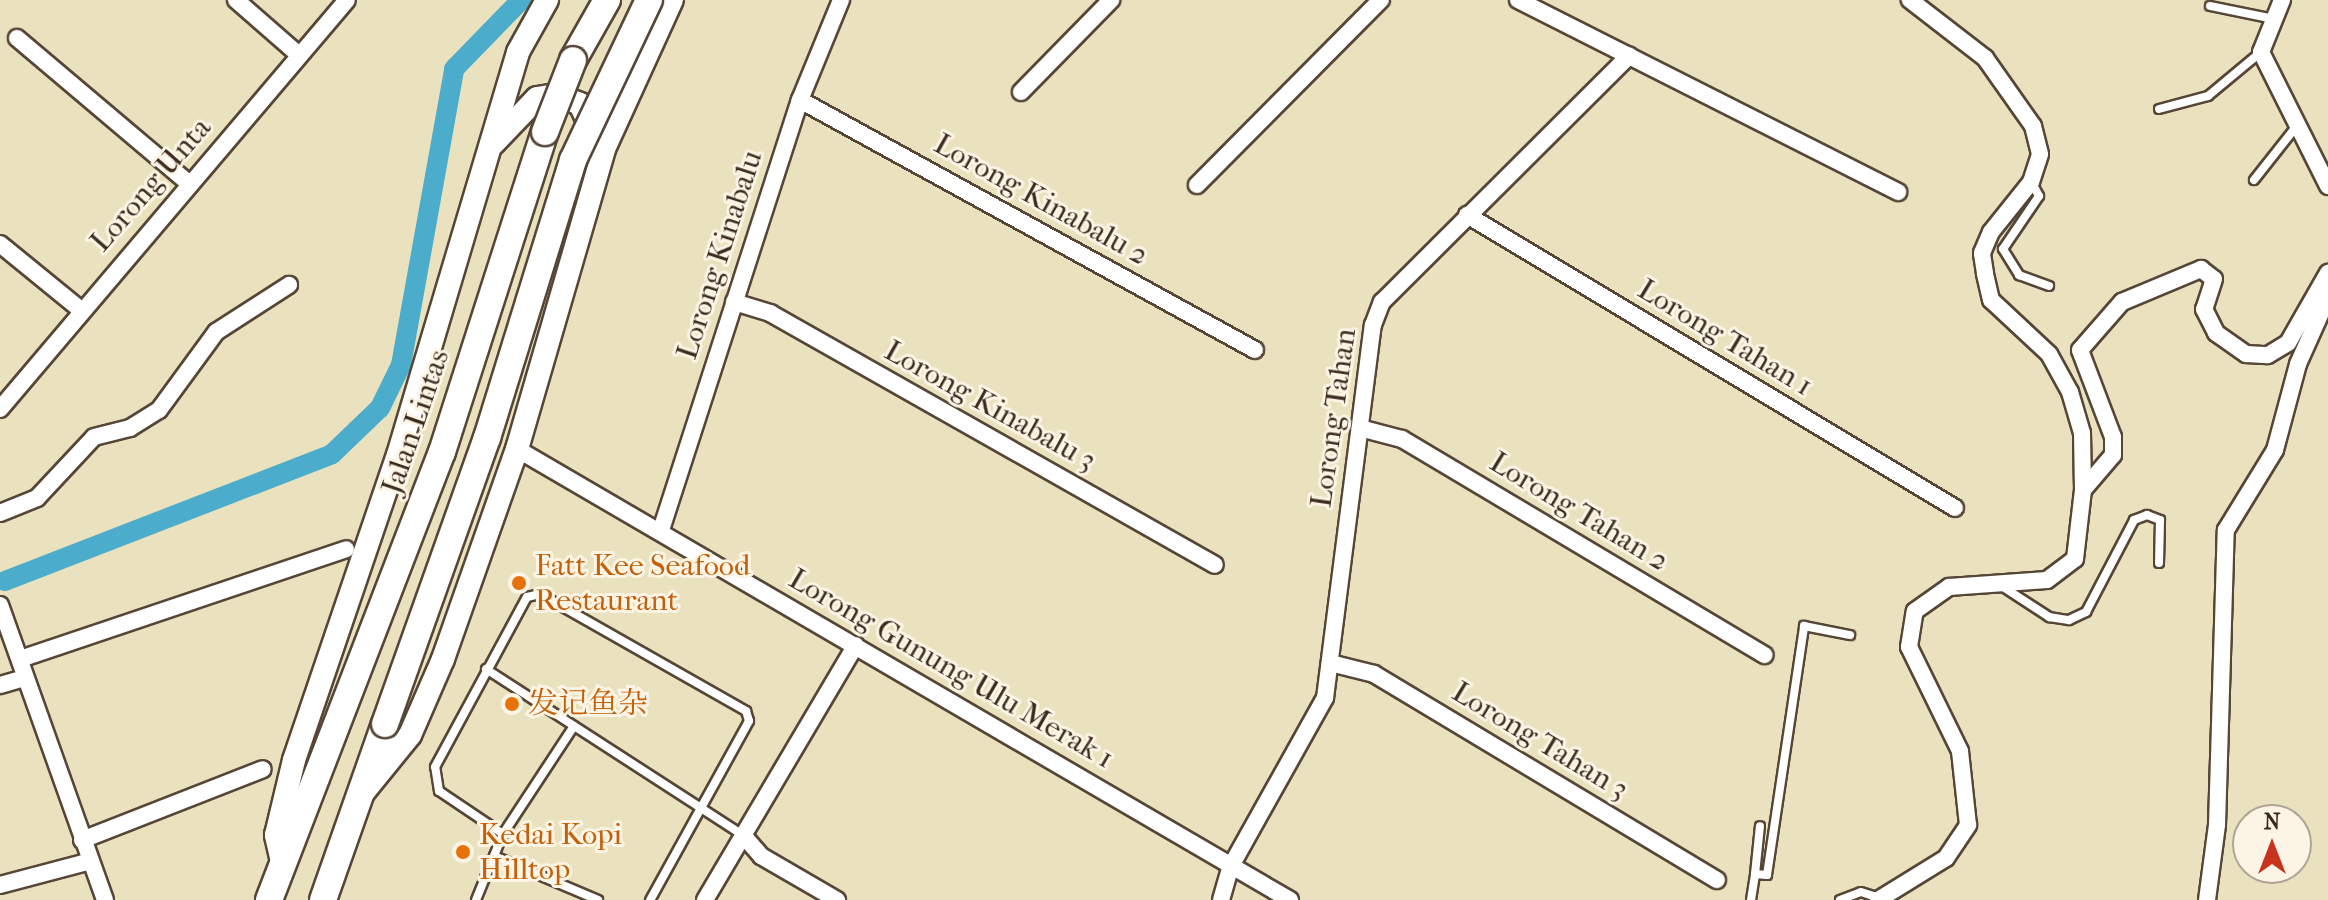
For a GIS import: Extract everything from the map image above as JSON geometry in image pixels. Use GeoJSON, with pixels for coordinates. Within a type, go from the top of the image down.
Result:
{"type":"FeatureCollection","features":[{"type":"Feature","properties":{"kind":"highway","name":"Jalan Lintas"},"geometry":{"type":"LineString","coordinates":[[269,900],[442,452],[545,132],[607,0]]}},
{"type":"Feature","properties":{"kind":"highway"},"geometry":{"type":"LineString","coordinates":[[323,900],[472,483],[573,160],[649,0]]}},
{"type":"Feature","properties":{"kind":"main road","name":"Jalan Lintas"},"geometry":{"type":"LineString","coordinates":[[283,866],[276,835],[294,760],[394,469],[518,52],[547,0]]}},
{"type":"Feature","properties":{"kind":"main road"},"geometry":{"type":"LineString","coordinates":[[358,798],[394,760],[422,711],[517,449],[592,199],[604,149],[672,0]]}},
{"type":"Feature","properties":{"kind":"main road"},"geometry":{"type":"LineString","coordinates":[[490,147],[537,98],[570,97],[590,118],[594,134],[592,199]]}},
{"type":"Feature","properties":{"kind":"street"},"geometry":{"type":"LineString","coordinates":[[236,0],[298,54]]}},
{"type":"Feature","properties":{"kind":"street","name":"Lorong Unta"},"geometry":{"type":"LineString","coordinates":[[0,409],[298,54],[347,0]]}},
{"type":"Feature","properties":{"kind":"street","name":"Lorong Kinabalu"},"geometry":{"type":"LineString","coordinates":[[661,530],[800,100],[841,0]]}},
{"type":"Feature","properties":{"kind":"street"},"geometry":{"type":"LineString","coordinates":[[1021,92],[1111,0]]}},
{"type":"Feature","properties":{"kind":"street"},"geometry":{"type":"LineString","coordinates":[[1197,185],[1381,0]]}},
{"type":"Feature","properties":{"kind":"street"},"geometry":{"type":"LineString","coordinates":[[1518,0],[1898,192]]}},
{"type":"Feature","properties":{"kind":"street"},"geometry":{"type":"LineString","coordinates":[[1879,899],[1946,858],[1968,825],[1960,751],[1906,629],[1928,597],[1949,587],[2047,580],[2075,559],[2083,490],[2082,433],[2070,392],[2049,354],[1991,300],[1982,253],[1991,232],[2031,182],[2040,154],[2033,126],[1985,58],[1910,0]]}},
{"type":"Feature","properties":{"kind":"street"},"geometry":{"type":"LineString","coordinates":[[2282,0],[2261,52],[2295,128],[2328,186]]}},
{"type":"Feature","properties":{"kind":"street"},"geometry":{"type":"LineString","coordinates":[[17,38],[190,184]]}},
{"type":"Feature","properties":{"kind":"street","name":"Lorong Tahan"},"geometry":{"type":"LineString","coordinates":[[1221,900],[1231,866],[1321,711],[1360,428],[1382,302],[1629,56]]}},
{"type":"Feature","properties":{"kind":"street","name":"Lorong Kinabalu 2"},"geometry":{"type":"LineString","coordinates":[[800,100],[1255,350]]}},
{"type":"Feature","properties":{"kind":"street","name":"Lorong Tahan 1"},"geometry":{"type":"LineString","coordinates":[[1467,215],[1955,508]]}},
{"type":"Feature","properties":{"kind":"street"},"geometry":{"type":"LineString","coordinates":[[0,244],[81,310]]}},
{"type":"Feature","properties":{"kind":"street"},"geometry":{"type":"LineString","coordinates":[[2083,490],[2113,455],[2113,437],[2080,350],[2122,302],[2201,269],[2214,279],[2204,309],[2216,333],[2246,354],[2268,355],[2288,343],[2328,273]]}},
{"type":"Feature","properties":{"kind":"street"},"geometry":{"type":"LineString","coordinates":[[0,513],[37,498],[94,437],[130,428],[159,410],[216,332],[289,285]]}},
{"type":"Feature","properties":{"kind":"street"},"geometry":{"type":"LineString","coordinates":[[2207,900],[2217,825],[2226,530],[2275,450],[2298,364],[2328,297]]}},
{"type":"Feature","properties":{"kind":"street","name":"Lorong Kinabalu 3"},"geometry":{"type":"LineString","coordinates":[[734,302],[770,313],[1215,565]]}},
{"type":"Feature","properties":{"kind":"street","name":"Lorong Tahan 2"},"geometry":{"type":"LineString","coordinates":[[1360,428],[1402,439],[1764,655]]}},
{"type":"Feature","properties":{"kind":"street","name":"Lorong Gunung Ulu Merak 1"},"geometry":{"type":"LineString","coordinates":[[517,449],[661,530],[1290,900]]}},
{"type":"Feature","properties":{"kind":"street"},"geometry":{"type":"LineString","coordinates":[[20,659],[346,549]]}},
{"type":"Feature","properties":{"kind":"street"},"geometry":{"type":"LineString","coordinates":[[0,605],[105,900]]}},
{"type":"Feature","properties":{"kind":"street"},"geometry":{"type":"LineString","coordinates":[[705,900],[856,645]]}},
{"type":"Feature","properties":{"kind":"street","name":"Lorong Tahan 3"},"geometry":{"type":"LineString","coordinates":[[1330,663],[1374,674],[1717,880]]}},
{"type":"Feature","properties":{"kind":"street"},"geometry":{"type":"LineString","coordinates":[[0,685],[25,678]]}},
{"type":"Feature","properties":{"kind":"street"},"geometry":{"type":"LineString","coordinates":[[82,840],[263,769]]}},
{"type":"Feature","properties":{"kind":"street"},"geometry":{"type":"LineString","coordinates":[[743,835],[761,856],[837,900]]}},
{"type":"Feature","properties":{"kind":"street"},"geometry":{"type":"LineString","coordinates":[[0,885],[91,861]]}},
{"type":"Feature","properties":{"kind":"lane"},"geometry":{"type":"LineString","coordinates":[[2210,6],[2274,19]]}},
{"type":"Feature","properties":{"kind":"lane"},"geometry":{"type":"LineString","coordinates":[[2159,109],[2208,96],[2261,52]]}},
{"type":"Feature","properties":{"kind":"lane"},"geometry":{"type":"LineString","coordinates":[[2254,180],[2295,128]]}},
{"type":"Feature","properties":{"kind":"lane"},"geometry":{"type":"LineString","coordinates":[[2031,182],[2039,196],[2003,249],[2019,275],[2049,286]]}},
{"type":"Feature","properties":{"kind":"lane"},"geometry":{"type":"LineString","coordinates":[[2000,585],[2049,617],[2069,620],[2086,612],[2134,520],[2147,515],[2160,520],[2159,563]]}},
{"type":"Feature","properties":{"kind":"lane"},"geometry":{"type":"LineString","coordinates":[[503,834],[439,791],[435,767],[527,597],[540,594],[746,711],[749,721],[650,900]]}},
{"type":"Feature","properties":{"kind":"lane"},"geometry":{"type":"LineString","coordinates":[[1755,874],[1767,875],[1804,626],[1850,635]]}},
{"type":"Feature","properties":{"kind":"lane"},"geometry":{"type":"LineString","coordinates":[[486,669],[703,806],[743,835]]}},
{"type":"Feature","properties":{"kind":"lane"},"geometry":{"type":"LineString","coordinates":[[476,900],[503,834],[574,726]]}},
{"type":"Feature","properties":{"kind":"lane"},"geometry":{"type":"LineString","coordinates":[[1751,900],[1760,826]]}},
{"type":"Feature","properties":{"kind":"lane"},"geometry":{"type":"LineString","coordinates":[[494,856],[598,900]]}},
{"type":"Feature","properties":{"kind":"lane"},"geometry":{"type":"LineString","coordinates":[[1840,900],[1861,892],[1879,899]]}},
{"type":"Feature","properties":{"kind":"waterway"},"geometry":{"type":"LineString","coordinates":[[5,581],[332,454],[380,408],[401,365],[454,69],[521,0]]}},
{"type":"Feature","properties":{"kind":"place","name":"Fatt Kee Seafood Restaurant"},"geometry":{"type":"Point","coordinates":[519,583]}},
{"type":"Feature","properties":{"kind":"place","name":"发记鱼杂"},"geometry":{"type":"Point","coordinates":[512,704]}},
{"type":"Feature","properties":{"kind":"place","name":"Kedai Kopi Hilltop"},"geometry":{"type":"Point","coordinates":[463,852]}}]}
